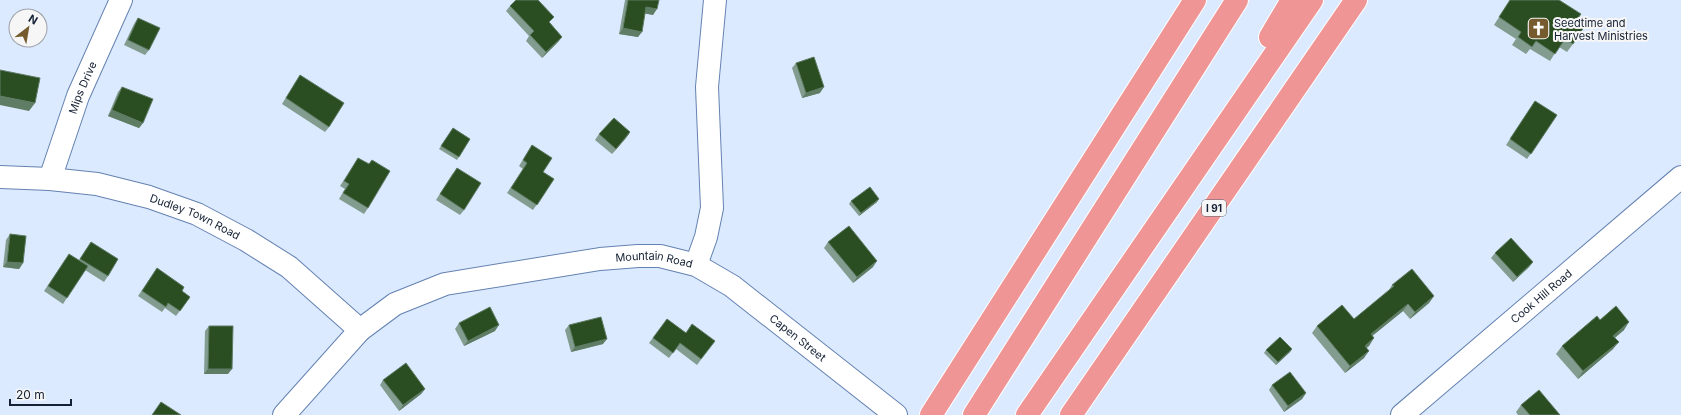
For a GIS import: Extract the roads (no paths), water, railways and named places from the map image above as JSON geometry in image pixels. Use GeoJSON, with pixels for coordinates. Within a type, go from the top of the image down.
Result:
{"type":"FeatureCollection","features":[{"type":"Feature","properties":{"kind":"highway"},"geometry":{"type":"LineString","coordinates":[[931,415],[1195,0]]}},
{"type":"Feature","properties":{"kind":"highway"},"geometry":{"type":"LineString","coordinates":[[974,415],[1237,0]]}},
{"type":"Feature","properties":{"kind":"highway"},"geometry":{"type":"LineString","coordinates":[[1173,101],[1205,61],[1248,0]]}},
{"type":"Feature","properties":{"kind":"highway"},"geometry":{"type":"LineString","coordinates":[[1186,184],[1216,129],[1292,0]]}},
{"type":"Feature","properties":{"kind":"highway"},"geometry":{"type":"LineString","coordinates":[[1027,415],[1312,0]]}},
{"type":"Feature","properties":{"kind":"highway","name":"I 91"},"geometry":{"type":"LineString","coordinates":[[1071,415],[1356,0]]}},
{"type":"Feature","properties":{"kind":"street","name":"Mips Drive"},"geometry":{"type":"LineString","coordinates":[[50,178],[78,96],[121,0]]}},
{"type":"Feature","properties":{"kind":"street","name":"Mountain Road"},"geometry":{"type":"LineString","coordinates":[[284,415],[360,330],[395,304],[445,284],[600,258],[660,256],[696,264],[706,237],[712,208],[707,87],[715,0]]}},
{"type":"Feature","properties":{"kind":"street","name":"Dudley Town Road"},"geometry":{"type":"LineString","coordinates":[[0,177],[50,178],[97,184],[149,197],[198,214],[246,240],[289,267],[360,330]]}},
{"type":"Feature","properties":{"kind":"street","name":"Cook Hill Road"},"geometry":{"type":"LineString","coordinates":[[1402,415],[1681,177]]}},
{"type":"Feature","properties":{"kind":"street","name":"Capen Street"},"geometry":{"type":"LineString","coordinates":[[696,264],[732,286],[896,415]]}},
{"type":"Feature","properties":{"kind":"place","name":"Seedtime and Harvest Ministries"},"geometry":{"type":"Point","coordinates":[1538,29]}}]}
